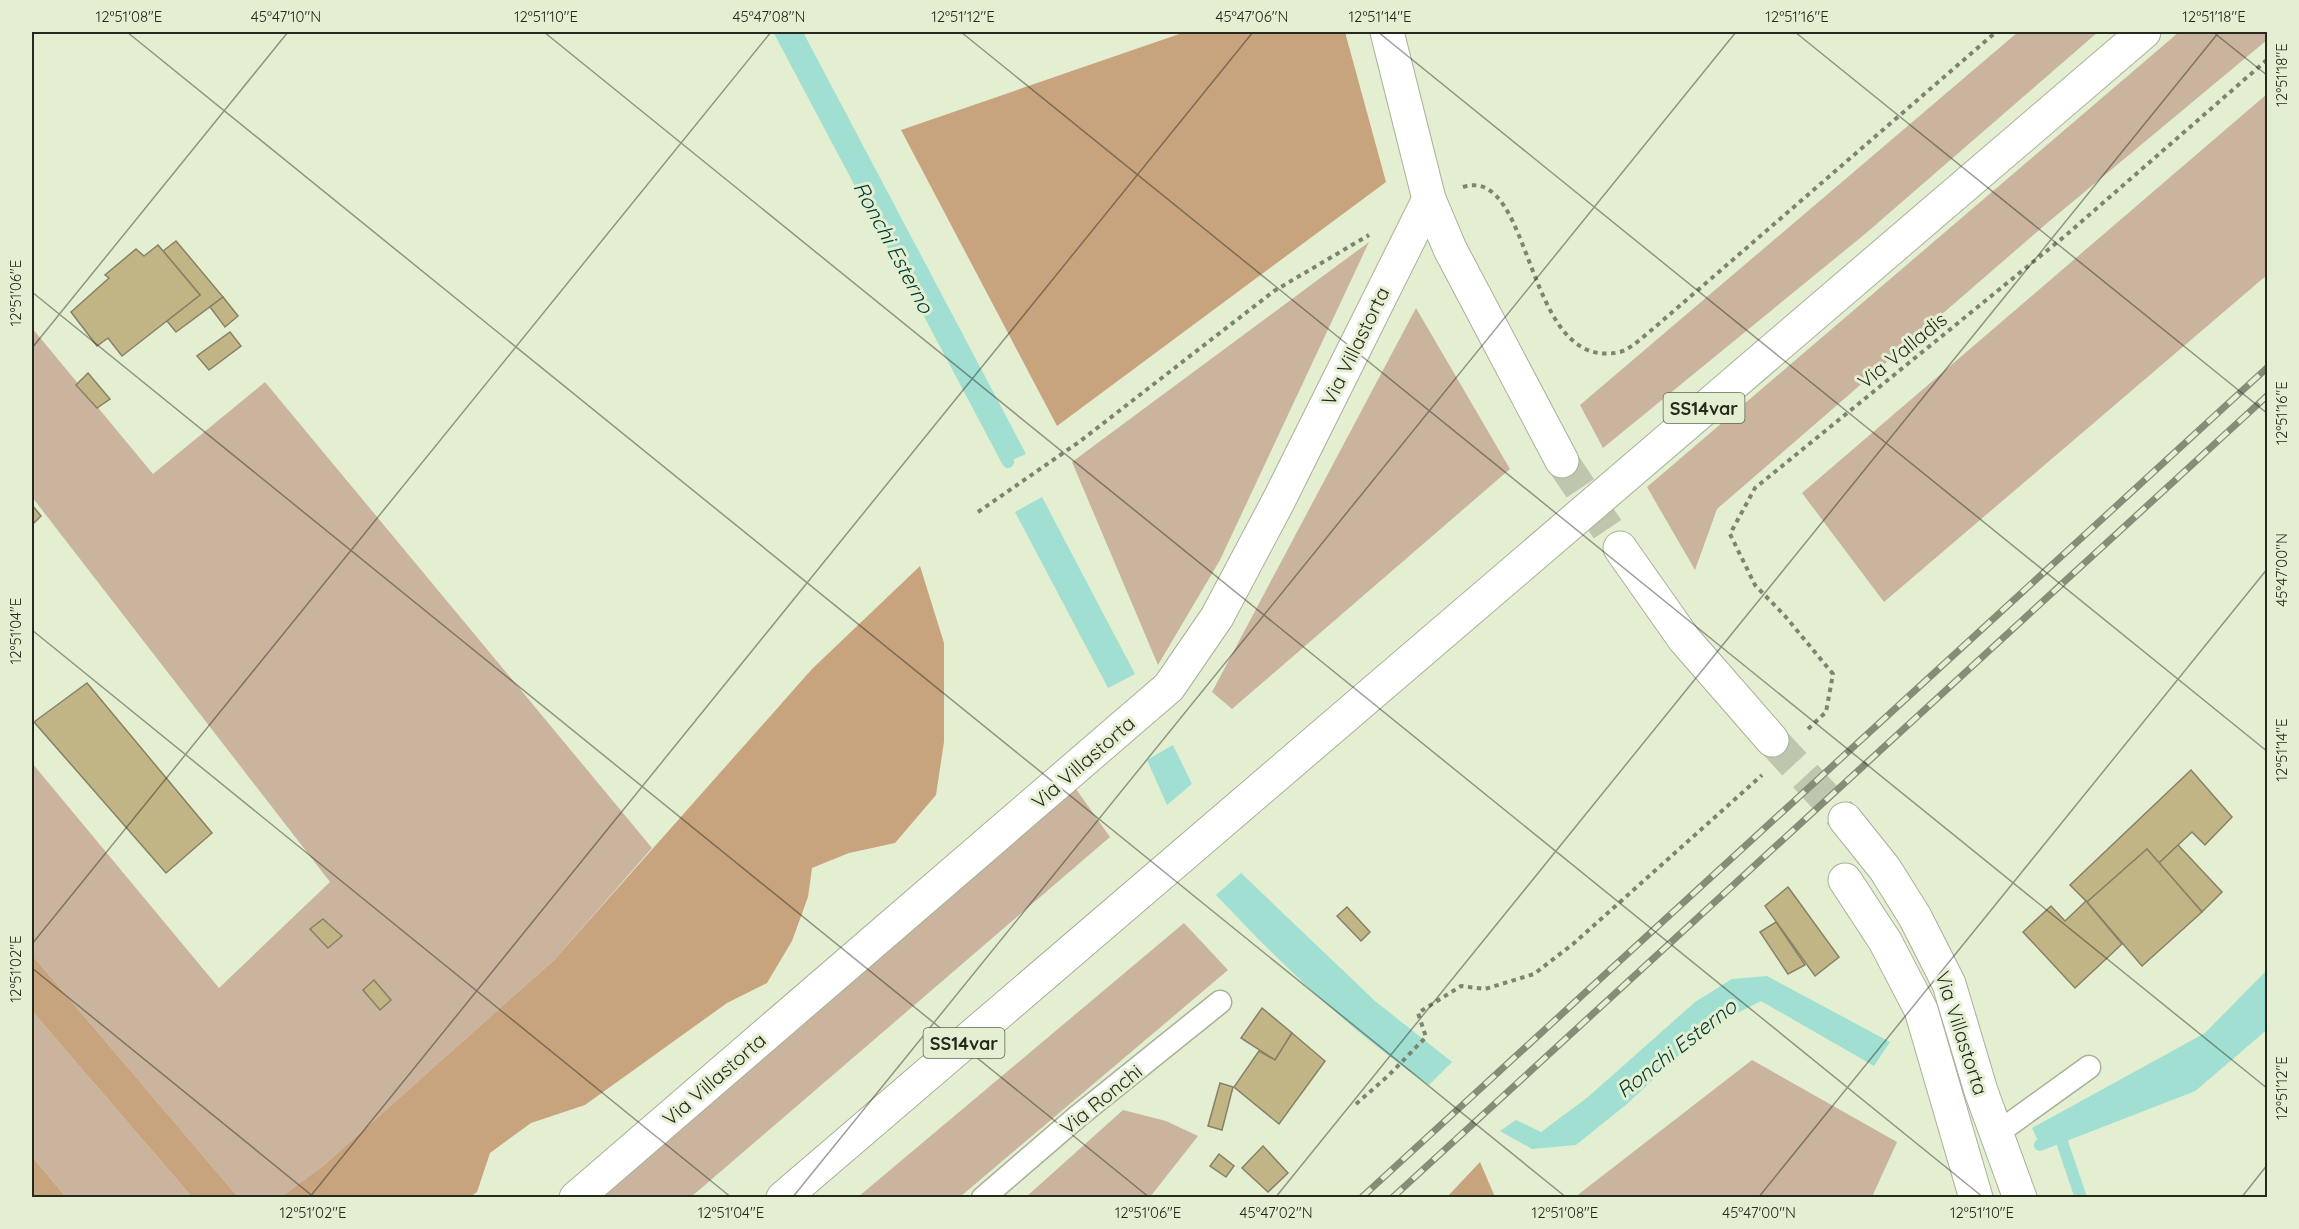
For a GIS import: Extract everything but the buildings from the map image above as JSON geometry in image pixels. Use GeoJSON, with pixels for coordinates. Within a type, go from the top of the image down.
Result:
{"type":"FeatureCollection","features":[{"type":"Feature","properties":{"kind":"main road"},"geometry":{"type":"LineString","coordinates":[[1387,32],[1429,199],[1450,249],[1562,461]]}},
{"type":"Feature","properties":{"kind":"main road","name":"SS14var"},"geometry":{"type":"LineString","coordinates":[[783,1197],[2144,32]]}},
{"type":"Feature","properties":{"kind":"main road","name":"Via Villastorta"},"geometry":{"type":"LineString","coordinates":[[576,1197],[1169,687],[1217,617],[1279,500],[1429,199]]}},
{"type":"Feature","properties":{"kind":"main road"},"geometry":{"type":"LineString","coordinates":[[1620,548],[1684,639],[1787,737]]}},
{"type":"Feature","properties":{"kind":"main road","name":"Via Villastorta"},"geometry":{"type":"LineString","coordinates":[[1845,819],[1885,869],[1915,917],[1949,984],[1996,1134],[2020,1197]]}},
{"type":"Feature","properties":{"kind":"main road","name":"Via Villastorta"},"geometry":{"type":"LineString","coordinates":[[1845,880],[1885,940],[1921,1010],[1976,1197]]}},
{"type":"Feature","properties":{"kind":"lane","name":"Via Ronchi"},"geometry":{"type":"LineString","coordinates":[[983,1197],[1220,1002]]}},
{"type":"Feature","properties":{"kind":"lane"},"geometry":{"type":"LineString","coordinates":[[1996,1134],[2089,1067]]}},
{"type":"Feature","properties":{"kind":"path"},"geometry":{"type":"LineString","coordinates":[[1429,199],[1474,184],[1495,192],[1507,210],[1551,313],[1572,341],[1597,353],[1622,351],[1654,328],[1996,32]]}},
{"type":"Feature","properties":{"kind":"path","name":"Via Valladis"},"geometry":{"type":"LineString","coordinates":[[1787,737],[1826,712],[1833,674],[1785,616],[1755,585],[1730,534],[1755,488],[2065,236],[2268,59]]}},
{"type":"Feature","properties":{"kind":"path"},"geometry":{"type":"LineString","coordinates":[[978,512],[1078,442],[1275,291],[1377,230]]}},
{"type":"Feature","properties":{"kind":"path"},"geometry":{"type":"LineString","coordinates":[[1356,1104],[1398,1067],[1425,1037],[1418,1013],[1461,986],[1485,989],[1534,974],[1573,944],[1763,773]]}},
{"type":"Feature","properties":{"kind":"shaded area"},"geometry":{"type":"Polygon","coordinates":[[[1185,32],[1345,32],[1386,182],[1057,426],[901,130],[1185,32]]]}},
{"type":"Feature","properties":{"kind":"shaded area"},"geometry":{"type":"Polygon","coordinates":[[[2018,32],[2098,32],[1865,234],[1603,448],[1580,405],[2018,32]]]}},
{"type":"Feature","properties":{"kind":"shaded area"},"geometry":{"type":"Polygon","coordinates":[[[2179,32],[2267,32],[2267,40],[2046,224],[1717,509],[1695,570],[1647,487],[2179,32]]]}},
{"type":"Feature","properties":{"kind":"shaded area"},"geometry":{"type":"Polygon","coordinates":[[[2267,94],[2267,275],[1884,602],[1802,493],[2267,94]]]}},
{"type":"Feature","properties":{"kind":"shaded area"},"geometry":{"type":"Polygon","coordinates":[[[1369,242],[1220,560],[1158,665],[1072,462],[1369,242]]]}},
{"type":"Feature","properties":{"kind":"shaded area"},"geometry":{"type":"Polygon","coordinates":[[[1416,308],[1510,469],[1232,709],[1212,692],[1416,308]]]}},
{"type":"Feature","properties":{"kind":"shaded area"},"geometry":{"type":"Polygon","coordinates":[[[32,328],[153,474],[265,382],[652,848],[554,960],[324,1165],[281,1197],[238,1197],[32,955],[32,763],[219,988],[330,882],[32,497],[32,328]]]}},
{"type":"Feature","properties":{"kind":"shaded area"},"geometry":{"type":"Polygon","coordinates":[[[920,566],[944,643],[944,742],[936,795],[895,843],[849,853],[812,868],[808,897],[792,941],[767,983],[727,1003],[585,1105],[531,1123],[490,1153],[477,1192],[470,1197],[281,1197],[324,1165],[554,960],[812,669],[920,566]]]}},
{"type":"Feature","properties":{"kind":"shaded area"},"geometry":{"type":"Polygon","coordinates":[[[1076,789],[1110,837],[691,1197],[600,1198],[1076,789]]]}},
{"type":"Feature","properties":{"kind":"shaded area"},"geometry":{"type":"Polygon","coordinates":[[[1184,923],[1228,970],[960,1197],[858,1197],[1184,923]]]}},
{"type":"Feature","properties":{"kind":"shaded area"},"geometry":{"type":"Polygon","coordinates":[[[32,955],[238,1197],[192,1197],[32,1011],[32,955]]]}},
{"type":"Feature","properties":{"kind":"shaded area"},"geometry":{"type":"Polygon","coordinates":[[[32,1011],[192,1197],[66,1197],[32,1156],[32,1011]]]}},
{"type":"Feature","properties":{"kind":"shaded area"},"geometry":{"type":"Polygon","coordinates":[[[1752,1060],[1897,1142],[1872,1197],[1575,1197],[1752,1060]]]}},
{"type":"Feature","properties":{"kind":"shaded area"},"geometry":{"type":"Polygon","coordinates":[[[1123,1110],[1166,1121],[1198,1136],[1150,1197],[1026,1197],[1123,1110]]]}},
{"type":"Feature","properties":{"kind":"shaded area"},"geometry":{"type":"Polygon","coordinates":[[[32,1156],[66,1197],[35,1197],[32,1193],[32,1156]]]}},
{"type":"Feature","properties":{"kind":"shaded area"},"geometry":{"type":"Polygon","coordinates":[[[1480,1162],[1495,1197],[1447,1197],[1480,1162]]]}},
{"type":"Feature","properties":{"kind":"water"},"geometry":{"type":"Polygon","coordinates":[[[780,32],[803,32],[1026,454],[1008,462],[780,32]]]}},
{"type":"Feature","properties":{"kind":"water"},"geometry":{"type":"Polygon","coordinates":[[[1042,497],[1135,674],[1108,688],[1015,512],[1042,497]]]}},
{"type":"Feature","properties":{"kind":"water"},"geometry":{"type":"Polygon","coordinates":[[[1173,745],[1192,784],[1167,805],[1147,760],[1173,745]]]}},
{"type":"Feature","properties":{"kind":"water"},"geometry":{"type":"Polygon","coordinates":[[[1241,873],[1375,1001],[1452,1062],[1429,1085],[1344,1020],[1266,947],[1216,895],[1241,873]]]}},
{"type":"Feature","properties":{"kind":"water"},"geometry":{"type":"Polygon","coordinates":[[[2267,970],[2267,1021],[2192,1086],[2040,1145],[2032,1128],[2205,1033],[2267,970]]]}},
{"type":"Feature","properties":{"kind":"water"},"geometry":{"type":"Polygon","coordinates":[[[1767,976],[1890,1042],[1874,1066],[1761,1001],[1726,1019],[1688,1047],[1627,1104],[1576,1145],[1532,1149],[1500,1131],[1516,1120],[1541,1132],[1588,1097],[1695,1002],[1732,979],[1767,976]]]}},
{"type":"Feature","properties":{"kind":"waterway","name":"Ronchi Esterno"},"geometry":{"type":"LineString","coordinates":[[780,32],[1008,462]]}},
{"type":"Feature","properties":{"kind":"waterway"},"geometry":{"type":"LineString","coordinates":[[2040,1145],[2192,1086],[2268,1021]]}},
{"type":"Feature","properties":{"kind":"waterway","name":"Ronchi Esterno"},"geometry":{"type":"LineString","coordinates":[[2060,1136],[2081,1198]]}},
{"type":"Feature","properties":{"kind":"tunnel"},"geometry":{"type":"LineString","coordinates":[[1562,461],[1620,548]]}},
{"type":"Feature","properties":{"kind":"tunnel"},"geometry":{"type":"LineString","coordinates":[[1772,740],[1845,819]]}},
{"type":"Feature","properties":{"kind":"railway"},"geometry":{"type":"LineString","coordinates":[[1361,1198],[2268,367]]}},
{"type":"Feature","properties":{"kind":"railway"},"geometry":{"type":"LineString","coordinates":[[1392,1198],[2268,395]]}}]}
